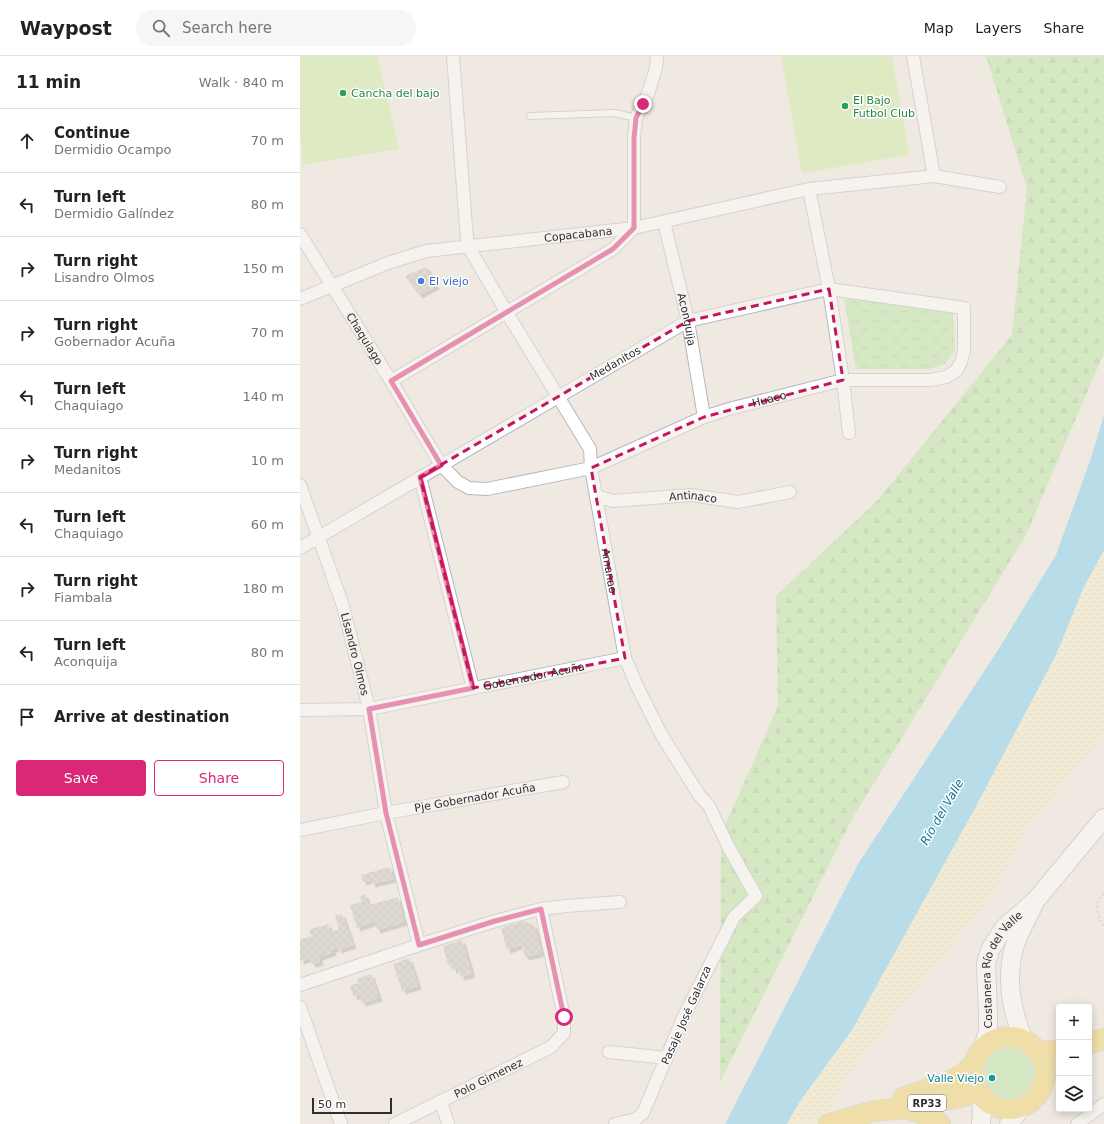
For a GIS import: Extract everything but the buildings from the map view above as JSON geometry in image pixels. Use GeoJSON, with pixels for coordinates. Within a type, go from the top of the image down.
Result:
{"type":"FeatureCollection","features":[{"type":"Feature","properties":{"kind":"main road","name":"Costanera Río del Valle"},"geometry":{"type":"LineString","coordinates":[[978,1056],[988,1031],[986,964],[990,950],[1004,928],[1036,900],[1104,818]]}},
{"type":"Feature","properties":{"kind":"main road","name":"Costanera Río del Valle"},"geometry":{"type":"LineString","coordinates":[[1031,1046],[1018,1026],[1014,1012],[1009,980],[1010,965],[1015,944],[1036,900]]}},
{"type":"Feature","properties":{"kind":"main road","name":"RP33"},"geometry":{"type":"LineString","coordinates":[[829,1124],[866,1113],[892,1101],[950,1081],[962,1074],[990,1042],[998,1038],[1016,1038],[1031,1046],[1056,1050]]}},
{"type":"Feature","properties":{"kind":"main road"},"geometry":{"type":"LineString","coordinates":[[1092,1042],[1104,1038]]}},
{"type":"Feature","properties":{"kind":"main road"},"geometry":{"type":"LineString","coordinates":[[1031,1046],[1043,1062],[1045,1070],[1044,1079]]}},
{"type":"Feature","properties":{"kind":"main road"},"geometry":{"type":"LineString","coordinates":[[1092,1052],[1104,1048]]}},
{"type":"Feature","properties":{"kind":"main road"},"geometry":{"type":"LineString","coordinates":[[978,1056],[973,1079],[980,1094],[982,1113],[981,1124]]}},
{"type":"Feature","properties":{"kind":"main road"},"geometry":{"type":"LineString","coordinates":[[1010,1124],[1023,1106],[1032,1100],[1038,1093],[1044,1079],[1056,1066]]}},
{"type":"Feature","properties":{"kind":"main road","name":"RP33"},"geometry":{"type":"LineString","coordinates":[[866,1113],[906,1108],[980,1094]]}},
{"type":"Feature","properties":{"kind":"main road"},"geometry":{"type":"LineString","coordinates":[[980,1094],[992,1104],[1004,1108],[1023,1106]]}},
{"type":"Feature","properties":{"kind":"main road"},"geometry":{"type":"LineString","coordinates":[[906,1108],[934,1118],[940,1124]]}},
{"type":"Feature","properties":{"kind":"street"},"geometry":{"type":"LineString","coordinates":[[453,56],[468,246]]}},
{"type":"Feature","properties":{"kind":"street"},"geometry":{"type":"LineString","coordinates":[[391,381],[613,249],[634,228],[634,138],[636,118],[648,94],[658,56]]}},
{"type":"Feature","properties":{"kind":"street"},"geometry":{"type":"LineString","coordinates":[[913,56],[934,176]]}},
{"type":"Feature","properties":{"kind":"street","name":"Copacabana"},"geometry":{"type":"LineString","coordinates":[[300,299],[331,285],[388,263],[426,251],[634,228],[809,189],[934,176],[1000,187]]}},
{"type":"Feature","properties":{"kind":"street"},"geometry":{"type":"LineString","coordinates":[[809,189],[829,289],[843,380],[849,432]]}},
{"type":"Feature","properties":{"kind":"street","name":"Aconquija"},"geometry":{"type":"LineString","coordinates":[[664,222],[688,321],[704,417]]}},
{"type":"Feature","properties":{"kind":"street","name":"Chaquiago"},"geometry":{"type":"LineString","coordinates":[[300,234],[441,465]]}},
{"type":"Feature","properties":{"kind":"street","name":"Amanao"},"geometry":{"type":"LineString","coordinates":[[468,246],[506,313],[590,449],[591,468],[625,658],[661,734],[699,795],[709,806],[729,848],[756,896]]}},
{"type":"Feature","properties":{"kind":"street","name":"Medanitos"},"geometry":{"type":"LineString","coordinates":[[300,548],[688,321],[829,289],[964,308],[964,351],[961,362],[956,371]]}},
{"type":"Feature","properties":{"kind":"street","name":"Huaco"},"geometry":{"type":"LineString","coordinates":[[591,468],[704,417],[729,409],[843,380],[931,380],[946,377],[956,371]]}},
{"type":"Feature","properties":{"kind":"street"},"geometry":{"type":"LineString","coordinates":[[441,465],[458,482],[468,488],[487,489],[591,468]]}},
{"type":"Feature","properties":{"kind":"street"},"geometry":{"type":"LineString","coordinates":[[420,477],[473,688]]}},
{"type":"Feature","properties":{"kind":"street","name":"Lisandro Olmos"},"geometry":{"type":"LineString","coordinates":[[300,485],[343,606],[369,709],[386,813],[419,945]]}},
{"type":"Feature","properties":{"kind":"street","name":"Antinaco"},"geometry":{"type":"LineString","coordinates":[[596,496],[613,501],[690,495],[738,502],[790,492]]}},
{"type":"Feature","properties":{"kind":"street","name":"Gobernador Acuña"},"geometry":{"type":"LineString","coordinates":[[300,710],[369,709],[625,658]]}},
{"type":"Feature","properties":{"kind":"street","name":"Pje Gobernador Acuña"},"geometry":{"type":"LineString","coordinates":[[300,830],[386,813],[563,782]]}},
{"type":"Feature","properties":{"kind":"street","name":"Pasaje José Galarza"},"geometry":{"type":"LineString","coordinates":[[615,1124],[636,1119],[643,1113],[683,1018],[734,917],[756,896]]}},
{"type":"Feature","properties":{"kind":"street"},"geometry":{"type":"LineString","coordinates":[[300,985],[495,921],[541,909],[620,902]]}},
{"type":"Feature","properties":{"kind":"street","name":"Polo Gimenez"},"geometry":{"type":"LineString","coordinates":[[395,1124],[551,1047],[564,1033],[564,1017],[541,909]]}},
{"type":"Feature","properties":{"kind":"street"},"geometry":{"type":"LineString","coordinates":[[300,1007],[341,1124]]}},
{"type":"Feature","properties":{"kind":"street"},"geometry":{"type":"LineString","coordinates":[[609,1052],[666,1058]]}},
{"type":"Feature","properties":{"kind":"street"},"geometry":{"type":"LineString","coordinates":[[441,1101],[448,1124]]}},
{"type":"Feature","properties":{"kind":"street"},"geometry":{"type":"LineString","coordinates":[[1077,1124],[1104,1104]]}},
{"type":"Feature","properties":{"kind":"lane"},"geometry":{"type":"LineString","coordinates":[[530,116],[615,113],[636,118]]}},
{"type":"Feature","properties":{"kind":"path"},"geometry":{"type":"LineString","coordinates":[[1104,893],[1096,904],[1101,923],[1104,926]]}},
{"type":"Feature","properties":{"kind":"highlighted area"},"geometry":{"type":"Polygon","coordinates":[[[829,289],[843,380],[704,417],[591,468],[625,658],[473,688],[420,477],[688,321],[829,289]]]}},
{"type":"Feature","properties":{"kind":"green space","name":"Cancha del bajo"},"geometry":{"type":"Polygon","coordinates":[[[300,56],[377,56],[399,149],[303,165],[300,130],[300,56]]]}},
{"type":"Feature","properties":{"kind":"green space","name":"El Bajo Futbol Club"},"geometry":{"type":"Polygon","coordinates":[[[781,56],[892,56],[909,155],[802,173],[781,56]]]}},
{"type":"Feature","properties":{"kind":"green space"},"geometry":{"type":"Polygon","coordinates":[[[986,56],[1104,56],[1104,353],[1026,535],[852,819],[720,1082],[721,835],[778,706],[776,596],[877,501],[1012,335],[1027,188],[986,56]]]}},
{"type":"Feature","properties":{"kind":"green space"},"geometry":{"type":"Polygon","coordinates":[[[844,298],[953,312],[955,350],[945,364],[929,369],[856,369],[844,298]]]}},
{"type":"Feature","properties":{"kind":"green space"},"geometry":{"type":"Polygon","coordinates":[[[1003,1046],[1013,1046],[1023,1050],[1031,1058],[1035,1068],[1035,1078],[1031,1088],[1023,1096],[1013,1100],[1003,1100],[993,1096],[985,1088],[981,1078],[981,1068],[985,1058],[993,1050],[1003,1046]]]}},
{"type":"Feature","properties":{"kind":"sand"},"geometry":{"type":"Polygon","coordinates":[[[1104,550],[1104,734],[1032,821],[986,904],[938,961],[847,1076],[825,1124],[787,1124],[798,1104],[852,1030],[974,810],[1056,655],[1083,589],[1104,550]]]}},
{"type":"Feature","properties":{"kind":"water","name":"Río del Valle"},"geometry":{"type":"Polygon","coordinates":[[[1104,415],[1104,550],[1083,589],[1056,655],[974,810],[852,1030],[798,1104],[787,1124],[725,1124],[858,864],[998,650],[1056,555],[1090,461],[1104,415]]]}},
{"type":"Feature","properties":{"kind":"place","name":"Cancha del bajo"},"geometry":{"type":"Point","coordinates":[343,93]}},
{"type":"Feature","properties":{"kind":"place","name":"El Bajo Futbol Club"},"geometry":{"type":"Point","coordinates":[845,106]}},
{"type":"Feature","properties":{"kind":"place","name":"El viejo"},"geometry":{"type":"Point","coordinates":[421,281]}},
{"type":"Feature","properties":{"kind":"place","name":"Valle Viejo"},"geometry":{"type":"Point","coordinates":[992,1078]}},
{"type":"Feature","properties":{"kind":"route"},"geometry":{"type":"LineString","coordinates":[[564,1017],[541,909],[495,921],[419,945],[386,813],[369,709],[473,688],[420,477],[441,465],[391,381],[613,249],[634,228],[634,138],[636,118],[643,104]]}}]}
